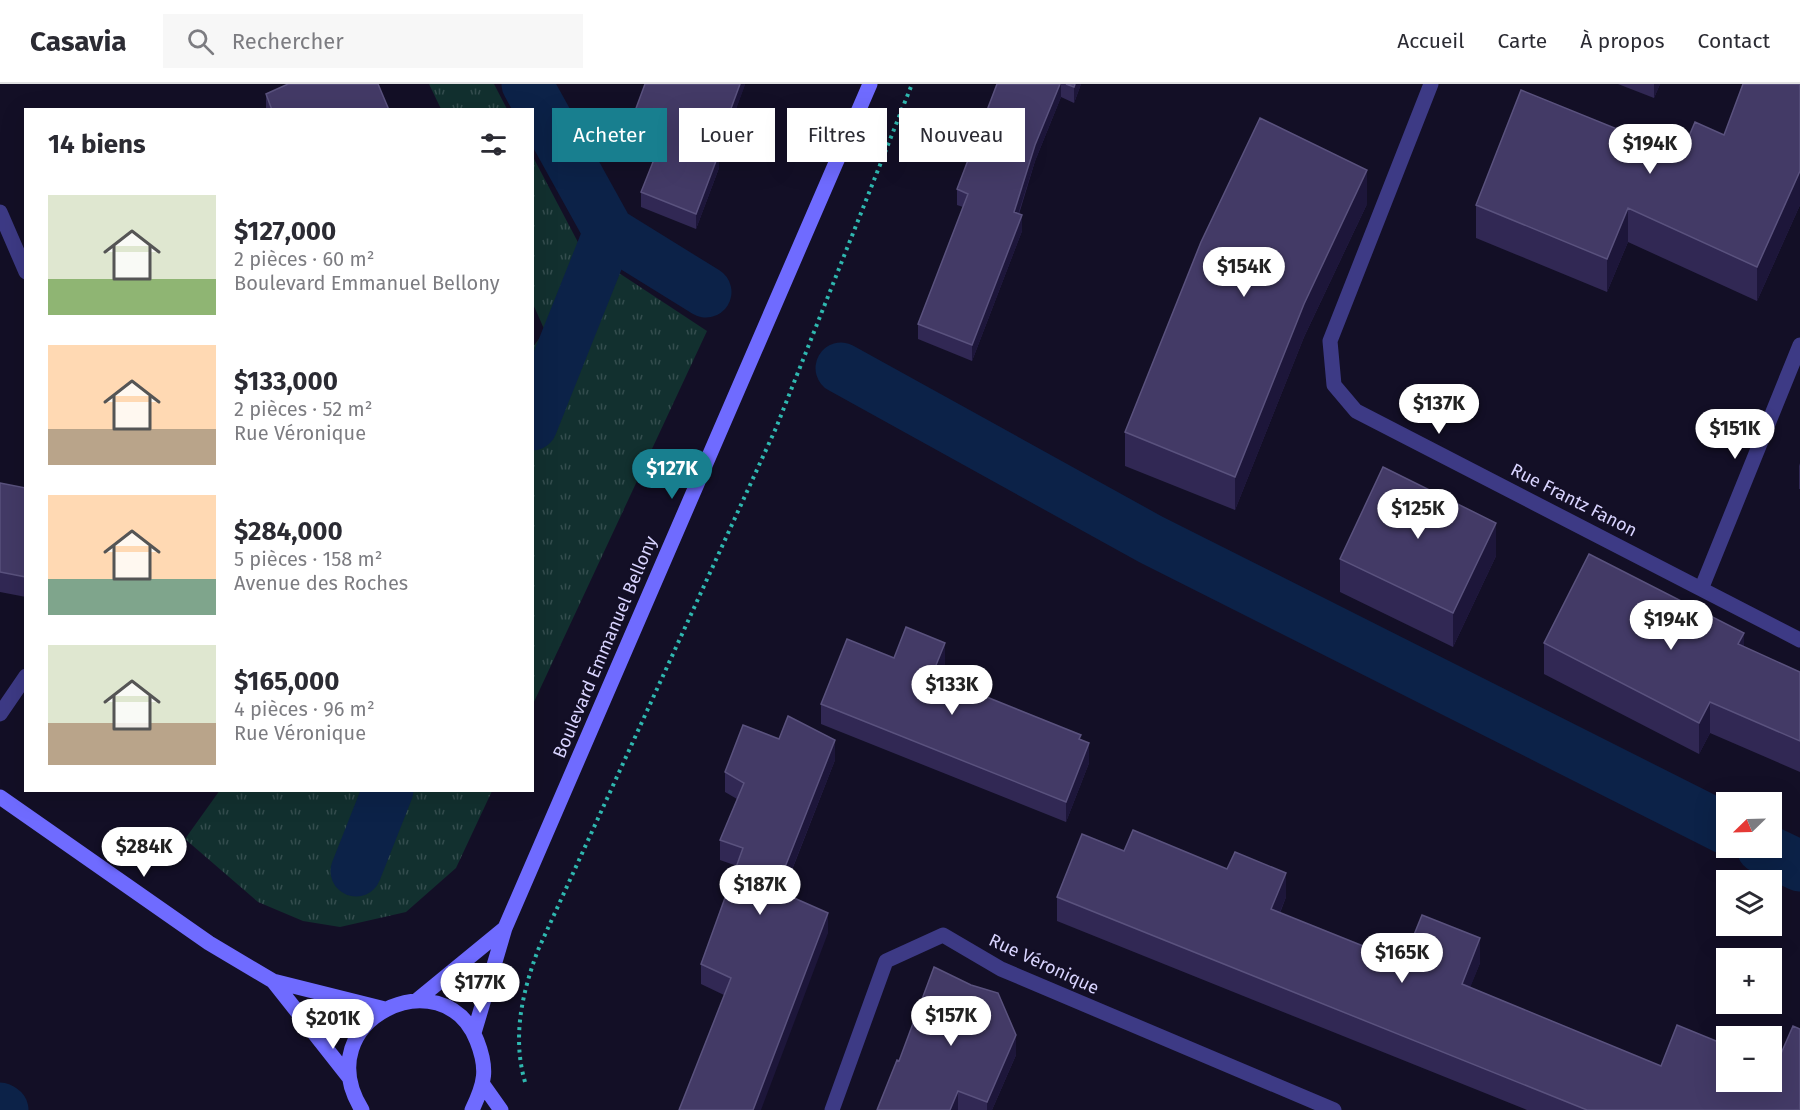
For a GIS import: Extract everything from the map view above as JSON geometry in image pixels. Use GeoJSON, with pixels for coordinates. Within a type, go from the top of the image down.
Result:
{"type":"FeatureCollection","features":[{"type":"Feature","properties":{"kind":"street","name":"Boulevard Emmanuel Bellony"},"geometry":{"type":"LineString","coordinates":[[474,1033],[505,928],[870,84]]}},
{"type":"Feature","properties":{"kind":"street","name":"Rue Frantz Fanon"},"geometry":{"type":"LineString","coordinates":[[1431,84],[1330,341],[1334,385],[1356,411],[1800,640]]}},
{"type":"Feature","properties":{"kind":"street"},"geometry":{"type":"LineString","coordinates":[[0,212],[24,267]]}},
{"type":"Feature","properties":{"kind":"street"},"geometry":{"type":"LineString","coordinates":[[1701,587],[1800,345]]}},
{"type":"Feature","properties":{"kind":"street"},"geometry":{"type":"LineString","coordinates":[[0,714],[24,679]]}},
{"type":"Feature","properties":{"kind":"street"},"geometry":{"type":"LineString","coordinates":[[0,798],[208,943],[273,981],[385,1009]]}},
{"type":"Feature","properties":{"kind":"street","name":"Boulevard Emmanuel Bellony"},"geometry":{"type":"LineString","coordinates":[[416,1001],[505,928]]}},
{"type":"Feature","properties":{"kind":"street","name":"Rue Véronique"},"geometry":{"type":"LineString","coordinates":[[832,1110],[886,961],[943,935],[1001,969],[1334,1110]]}},
{"type":"Feature","properties":{"kind":"street"},"geometry":{"type":"LineString","coordinates":[[273,981],[348,1076]]}},
{"type":"Feature","properties":{"kind":"street"},"geometry":{"type":"LineString","coordinates":[[362,1110],[353,1096],[348,1076],[349,1055],[356,1037],[368,1020],[385,1009],[416,1001],[434,1003],[449,1009],[474,1033],[484,1059],[483,1086],[472,1110]]}},
{"type":"Feature","properties":{"kind":"street"},"geometry":{"type":"LineString","coordinates":[[483,1086],[501,1110]]}},
{"type":"Feature","properties":{"kind":"path"},"geometry":{"type":"LineString","coordinates":[[526,1086],[520,1066],[518,1034],[522,1004],[538,950],[776,428],[912,84]]}},
{"type":"Feature","properties":{"kind":"green space"},"geometry":{"type":"Polygon","coordinates":[[[429,84],[494,84],[506,108],[441,108],[429,84]]]}},
{"type":"Feature","properties":{"kind":"green space"},"geometry":{"type":"Polygon","coordinates":[[[534,159],[581,248],[707,331],[534,702],[534,345],[545,331],[534,306],[534,159]]]}},
{"type":"Feature","properties":{"kind":"green space"},"geometry":{"type":"Polygon","coordinates":[[[219,792],[492,792],[456,868],[406,912],[340,927],[303,921],[258,902],[185,839],[219,792]]]}},
{"type":"Feature","properties":{"kind":"building"},"geometry":{"type":"Polygon","coordinates":[[[288,84],[378,84],[388,108],[271,108],[266,94],[288,84]]]}},
{"type":"Feature","properties":{"kind":"building"},"geometry":{"type":"Polygon","coordinates":[[[645,84],[740,84],[731,108],[679,108],[679,162],[716,162],[696,214],[641,192],[653,162],[667,162],[667,108],[636,108],[645,84]]]}},
{"type":"Feature","properties":{"kind":"building"},"geometry":{"type":"Polygon","coordinates":[[[997,84],[1060,84],[1035,145],[1014,212],[1022,215],[972,345],[918,324],[968,194],[957,189],[967,162],[1025,162],[1025,108],[988,108],[997,84]]]}},
{"type":"Feature","properties":{"kind":"building"},"geometry":{"type":"Polygon","coordinates":[[[1743,84],[1800,84],[1800,171],[1757,267],[1628,208],[1607,259],[1476,205],[1521,90],[1681,155],[1695,122],[1724,135],[1743,84]]]}},
{"type":"Feature","properties":{"kind":"building"},"geometry":{"type":"Polygon","coordinates":[[[1260,118],[1367,170],[1304,304],[1235,477],[1125,432],[1201,242],[1260,118]]]}},
{"type":"Feature","properties":{"kind":"building"},"geometry":{"type":"Polygon","coordinates":[[[1383,467],[1496,523],[1453,613],[1340,559],[1383,467]]]}},
{"type":"Feature","properties":{"kind":"building"},"geometry":{"type":"Polygon","coordinates":[[[0,483],[24,488],[24,577],[0,572],[0,483]]]}},
{"type":"Feature","properties":{"kind":"building"},"geometry":{"type":"Polygon","coordinates":[[[1589,554],[1744,633],[1738,644],[1800,672],[1800,741],[1710,702],[1699,723],[1544,643],[1589,554]]]}},
{"type":"Feature","properties":{"kind":"building"},"geometry":{"type":"Polygon","coordinates":[[[906,627],[945,643],[932,675],[1081,735],[1079,739],[1089,743],[1066,802],[821,704],[847,639],[894,658],[906,627]]]}},
{"type":"Feature","properties":{"kind":"building"},"geometry":{"type":"Polygon","coordinates":[[[788,716],[835,740],[776,890],[828,913],[753,1110],[679,1110],[731,978],[701,964],[743,848],[720,840],[744,783],[725,772],[743,725],[779,739],[788,716]]]}},
{"type":"Feature","properties":{"kind":"building"},"geometry":{"type":"Polygon","coordinates":[[[1133,830],[1227,869],[1235,852],[1286,873],[1271,909],[1403,962],[1422,915],[1480,938],[1462,984],[1661,1066],[1677,1025],[1716,1041],[1716,1092],[1782,1092],[1782,1051],[1793,1026],[1800,1029],[1800,1110],[1587,1110],[1057,897],[1082,834],[1124,851],[1133,830]]]}},
{"type":"Feature","properties":{"kind":"building"},"geometry":{"type":"Polygon","coordinates":[[[934,967],[971,985],[998,993],[1016,1035],[987,1102],[958,1091],[950,1110],[877,1110],[897,1060],[899,1061],[934,967]]]}},
{"type":"Feature","properties":{"kind":"waterway"},"geometry":{"type":"LineString","coordinates":[[527,84],[609,232],[706,292]]}},
{"type":"Feature","properties":{"kind":"waterway"},"geometry":{"type":"LineString","coordinates":[[534,420],[609,232]]}},
{"type":"Feature","properties":{"kind":"waterway"},"geometry":{"type":"LineString","coordinates":[[841,368],[1150,539],[1716,824]]}},
{"type":"Feature","properties":{"kind":"waterway"},"geometry":{"type":"LineString","coordinates":[[356,871],[387,792]]}},
{"type":"Feature","properties":{"kind":"waterway"},"geometry":{"type":"LineString","coordinates":[[1782,857],[1800,866]]}}]}
